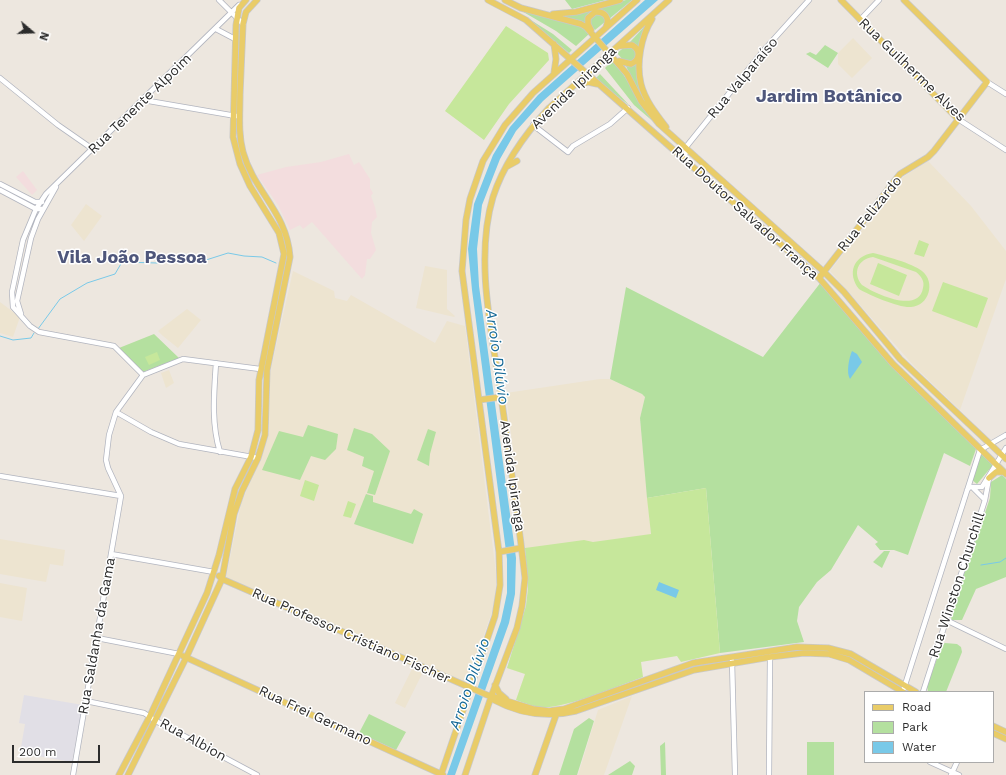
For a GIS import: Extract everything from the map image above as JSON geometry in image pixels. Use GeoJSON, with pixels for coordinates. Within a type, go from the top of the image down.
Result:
{"type":"FeatureCollection","features":[{"type":"Feature","properties":{"kind":"main road"},"geometry":{"type":"LineString","coordinates":[[119,775],[180,654],[207,593],[214,572],[235,489],[250,457],[258,430],[260,369],[283,262],[283,246],[279,233],[250,186],[240,164],[233,137],[235,39],[239,8],[246,0]]}},
{"type":"Feature","properties":{"kind":"main road"},"geometry":{"type":"LineString","coordinates":[[128,775],[156,721],[222,579],[234,514],[242,491],[258,458],[265,435],[267,370],[290,257],[289,242],[284,226],[256,181],[246,161],[240,136],[243,24],[246,12],[257,0]]}},
{"type":"Feature","properties":{"kind":"main road","name":"Rua Doutor Salvador França"},"geometry":{"type":"LineString","coordinates":[[488,0],[526,20],[628,108],[819,278],[892,364],[1005,473]]}},
{"type":"Feature","properties":{"kind":"main road","name":"Rua Doutor Salvador França"},"geometry":{"type":"LineString","coordinates":[[505,0],[521,8],[580,24],[596,36],[628,74],[649,113],[824,272],[844,292],[900,359],[1004,457]]}},
{"type":"Feature","properties":{"kind":"main road"},"geometry":{"type":"LineString","coordinates":[[545,14],[576,12],[620,0]]}},
{"type":"Feature","properties":{"kind":"main road","name":"Avenida Ipiranga"},"geometry":{"type":"LineString","coordinates":[[442,775],[473,690],[495,616],[500,585],[501,552],[462,271],[466,220],[470,198],[483,161],[493,142],[505,125],[533,93],[553,74],[572,60],[596,36],[606,29],[637,0]]}},
{"type":"Feature","properties":{"kind":"main road","name":"Avenida Ipiranga"},"geometry":{"type":"LineString","coordinates":[[465,775],[489,696],[495,685],[517,628],[522,606],[525,578],[519,548],[490,321],[485,259],[489,216],[493,198],[506,167],[533,125],[549,108],[612,55],[617,46],[670,0]]}},
{"type":"Feature","properties":{"kind":"main road","name":"Rua Guilherme Alves"},"geometry":{"type":"LineString","coordinates":[[840,0],[958,119]]}},
{"type":"Feature","properties":{"kind":"main road"},"geometry":{"type":"LineString","coordinates":[[904,0],[987,82]]}},
{"type":"Feature","properties":{"kind":"main road"},"geometry":{"type":"LineString","coordinates":[[596,36],[588,21],[590,15],[595,12],[601,12],[606,16],[608,22],[606,29]]}},
{"type":"Feature","properties":{"kind":"main road","name":"Rua Doutor Salvador França"},"geometry":{"type":"LineString","coordinates":[[657,12],[644,37],[639,69],[641,84],[656,114],[677,140]]}},
{"type":"Feature","properties":{"kind":"main road"},"geometry":{"type":"LineString","coordinates":[[553,74],[556,59],[554,44]]}},
{"type":"Feature","properties":{"kind":"main road"},"geometry":{"type":"LineString","coordinates":[[612,55],[622,63],[627,64],[634,63],[638,58],[637,49],[632,45],[623,44],[617,46]]}},
{"type":"Feature","properties":{"kind":"main road"},"geometry":{"type":"LineString","coordinates":[[574,86],[588,82],[602,87]]}},
{"type":"Feature","properties":{"kind":"main road","name":"Rua Felizardo"},"geometry":{"type":"LineString","coordinates":[[819,278],[900,174],[928,157],[987,82]]}},
{"type":"Feature","properties":{"kind":"main road"},"geometry":{"type":"LineString","coordinates":[[506,167],[517,161]]}},
{"type":"Feature","properties":{"kind":"main road"},"geometry":{"type":"LineString","coordinates":[[481,400],[499,398]]}},
{"type":"Feature","properties":{"kind":"main road"},"geometry":{"type":"LineString","coordinates":[[989,478],[996,472],[1005,473]]}},
{"type":"Feature","properties":{"kind":"main road"},"geometry":{"type":"LineString","coordinates":[[501,552],[519,548]]}},
{"type":"Feature","properties":{"kind":"main road","name":"Rua Professor Cristiano Fischer"},"geometry":{"type":"LineString","coordinates":[[214,572],[222,579],[473,690],[533,709],[557,713]]}},
{"type":"Feature","properties":{"kind":"main road","name":"Rua Professor Cristiano Fischer"},"geometry":{"type":"LineString","coordinates":[[489,696],[522,711],[540,715],[576,711],[693,663],[797,647],[824,648],[851,654],[903,690]]}},
{"type":"Feature","properties":{"kind":"main road","name":"Rua Professor Cristiano Fischer"},"geometry":{"type":"LineString","coordinates":[[637,686],[694,670],[770,657],[804,653],[829,654],[849,660],[878,673]]}},
{"type":"Feature","properties":{"kind":"main road","name":"Rua Frei Germano"},"geometry":{"type":"LineString","coordinates":[[180,654],[442,775]]}},
{"type":"Feature","properties":{"kind":"main road"},"geometry":{"type":"LineString","coordinates":[[495,685],[499,693],[510,702]]}},
{"type":"Feature","properties":{"kind":"main road"},"geometry":{"type":"LineString","coordinates":[[535,775],[557,713]]}},
{"type":"Feature","properties":{"kind":"main road"},"geometry":{"type":"LineString","coordinates":[[994,726],[1006,732]]}},
{"type":"Feature","properties":{"kind":"main road"},"geometry":{"type":"LineString","coordinates":[[994,733],[1006,738]]}},
{"type":"Feature","properties":{"kind":"street"},"geometry":{"type":"LineString","coordinates":[[219,0],[243,24]]}},
{"type":"Feature","properties":{"kind":"street","name":"Rua Tenente Alpoim"},"geometry":{"type":"LineString","coordinates":[[21,315],[13,306],[12,292],[21,248],[40,202],[246,0]]}},
{"type":"Feature","properties":{"kind":"street","name":"Rua Valparaíso"},"geometry":{"type":"LineString","coordinates":[[686,148],[764,50],[809,0]]}},
{"type":"Feature","properties":{"kind":"street"},"geometry":{"type":"LineString","coordinates":[[860,20],[879,0]]}},
{"type":"Feature","properties":{"kind":"street"},"geometry":{"type":"LineString","coordinates":[[216,29],[235,39]]}},
{"type":"Feature","properties":{"kind":"street"},"geometry":{"type":"LineString","coordinates":[[0,78],[58,125],[94,150]]}},
{"type":"Feature","properties":{"kind":"street"},"geometry":{"type":"LineString","coordinates":[[987,82],[1006,94]]}},
{"type":"Feature","properties":{"kind":"street"},"geometry":{"type":"LineString","coordinates":[[143,100],[240,117]]}},
{"type":"Feature","properties":{"kind":"street"},"geometry":{"type":"LineString","coordinates":[[533,125],[568,152],[573,146],[610,124],[628,108]]}},
{"type":"Feature","properties":{"kind":"street","name":"Rua Guilherme Alves"},"geometry":{"type":"LineString","coordinates":[[958,119],[1006,150]]}},
{"type":"Feature","properties":{"kind":"street"},"geometry":{"type":"LineString","coordinates":[[685,159],[686,148]]}},
{"type":"Feature","properties":{"kind":"street","name":"Rua Tenente Alpoim"},"geometry":{"type":"LineString","coordinates":[[21,315],[17,301],[31,238],[43,209],[63,178]]}},
{"type":"Feature","properties":{"kind":"street"},"geometry":{"type":"LineString","coordinates":[[0,184],[35,202],[47,202]]}},
{"type":"Feature","properties":{"kind":"street"},"geometry":{"type":"LineString","coordinates":[[0,190],[36,209],[43,209]]}},
{"type":"Feature","properties":{"kind":"street"},"geometry":{"type":"LineString","coordinates":[[12,292],[18,294]]}},
{"type":"Feature","properties":{"kind":"street"},"geometry":{"type":"LineString","coordinates":[[21,315],[30,326],[39,332],[114,346],[143,375]]}},
{"type":"Feature","properties":{"kind":"street"},"geometry":{"type":"LineString","coordinates":[[121,496],[108,468],[106,456],[116,412],[143,375],[183,359],[260,369]]}},
{"type":"Feature","properties":{"kind":"street"},"geometry":{"type":"LineString","coordinates":[[216,363],[213,404],[215,437],[220,452]]}},
{"type":"Feature","properties":{"kind":"street"},"geometry":{"type":"LineString","coordinates":[[116,412],[150,432],[178,444],[258,458]]}},
{"type":"Feature","properties":{"kind":"street"},"geometry":{"type":"LineString","coordinates":[[903,690],[980,450],[990,443],[1005,436]]}},
{"type":"Feature","properties":{"kind":"street"},"geometry":{"type":"LineString","coordinates":[[970,484],[982,487],[996,465],[1004,457],[1006,448]]}},
{"type":"Feature","properties":{"kind":"street"},"geometry":{"type":"LineString","coordinates":[[0,476],[121,496]]}},
{"type":"Feature","properties":{"kind":"street","name":"Rua Winston Churchill"},"geometry":{"type":"LineString","coordinates":[[923,691],[985,500],[989,478]]}},
{"type":"Feature","properties":{"kind":"street"},"geometry":{"type":"LineString","coordinates":[[970,484],[985,500]]}},
{"type":"Feature","properties":{"kind":"street","name":"Rua Saldanha da Gama"},"geometry":{"type":"LineString","coordinates":[[73,775],[121,496]]}},
{"type":"Feature","properties":{"kind":"street"},"geometry":{"type":"LineString","coordinates":[[111,554],[214,572]]}},
{"type":"Feature","properties":{"kind":"street"},"geometry":{"type":"LineString","coordinates":[[946,620],[1006,649]]}},
{"type":"Feature","properties":{"kind":"street"},"geometry":{"type":"LineString","coordinates":[[97,638],[180,654]]}},
{"type":"Feature","properties":{"kind":"street"},"geometry":{"type":"LineString","coordinates":[[732,656],[735,775]]}},
{"type":"Feature","properties":{"kind":"street"},"geometry":{"type":"LineString","coordinates":[[769,775],[770,657]]}},
{"type":"Feature","properties":{"kind":"street"},"geometry":{"type":"LineString","coordinates":[[86,701],[144,713],[150,716]]}},
{"type":"Feature","properties":{"kind":"street","name":"Rua Albion"},"geometry":{"type":"LineString","coordinates":[[150,716],[156,721],[248,773],[257,775]]}},
{"type":"Feature","properties":{"kind":"street"},"geometry":{"type":"LineString","coordinates":[[932,763],[952,774],[959,775]]}},
{"type":"Feature","properties":{"kind":"street"},"geometry":{"type":"LineString","coordinates":[[952,774],[957,763]]}},
{"type":"Feature","properties":{"kind":"shaded area"},"geometry":{"type":"Polygon","coordinates":[[[853,38],[872,58],[852,78],[838,64],[838,53],[853,38]]]}},
{"type":"Feature","properties":{"kind":"shaded area"},"geometry":{"type":"Polygon","coordinates":[[[349,154],[354,165],[359,162],[370,179],[370,188],[373,193],[371,196],[377,217],[372,222],[371,233],[376,250],[370,259],[367,259],[365,275],[362,279],[312,222],[303,229],[300,225],[290,230],[278,205],[257,175],[286,167],[321,162],[349,154]]]}},
{"type":"Feature","properties":{"kind":"shaded area"},"geometry":{"type":"Polygon","coordinates":[[[928,161],[971,206],[1006,251],[1006,279],[960,410],[914,366],[830,271],[903,177],[928,161]]]}},
{"type":"Feature","properties":{"kind":"shaded area"},"geometry":{"type":"Polygon","coordinates":[[[23,171],[37,190],[32,195],[16,177],[23,171]]]}},
{"type":"Feature","properties":{"kind":"shaded area"},"geometry":{"type":"Polygon","coordinates":[[[86,204],[102,216],[84,241],[71,225],[86,204]]]}},
{"type":"Feature","properties":{"kind":"shaded area"},"geometry":{"type":"Polygon","coordinates":[[[425,266],[447,270],[447,309],[455,316],[454,317],[416,308],[425,266]]]}},
{"type":"Feature","properties":{"kind":"shaded area"},"geometry":{"type":"Polygon","coordinates":[[[293,271],[334,291],[335,298],[347,301],[351,295],[435,343],[447,321],[465,326],[497,581],[493,609],[467,683],[226,578],[241,504],[268,438],[270,373],[293,271]]]}},
{"type":"Feature","properties":{"kind":"shaded area"},"geometry":{"type":"Polygon","coordinates":[[[0,302],[20,317],[13,337],[0,333],[0,302]]]}},
{"type":"Feature","properties":{"kind":"shaded area"},"geometry":{"type":"Polygon","coordinates":[[[187,309],[201,320],[178,348],[158,331],[187,309]]]}},
{"type":"Feature","properties":{"kind":"shaded area"},"geometry":{"type":"Polygon","coordinates":[[[169,370],[174,383],[166,388],[161,373],[169,370]]]}},
{"type":"Feature","properties":{"kind":"shaded area"},"geometry":{"type":"Polygon","coordinates":[[[600,379],[610,379],[642,394],[645,397],[640,418],[651,534],[577,701],[556,707],[516,700],[525,674],[507,668],[523,622],[528,589],[525,548],[506,393],[600,379]]]}},
{"type":"Feature","properties":{"kind":"shaded area"},"geometry":{"type":"Polygon","coordinates":[[[0,539],[65,550],[63,566],[50,564],[46,582],[0,574],[0,539]]]}},
{"type":"Feature","properties":{"kind":"shaded area"},"geometry":{"type":"Polygon","coordinates":[[[0,583],[27,588],[22,621],[0,617],[0,583]]]}},
{"type":"Feature","properties":{"kind":"shaded area"},"geometry":{"type":"Polygon","coordinates":[[[414,665],[424,670],[405,708],[395,703],[414,665]]]}},
{"type":"Feature","properties":{"kind":"shaded area"},"geometry":{"type":"Polygon","coordinates":[[[24,695],[83,705],[72,762],[20,753],[25,724],[19,723],[24,695]]]}},
{"type":"Feature","properties":{"kind":"shaded area"},"geometry":{"type":"Polygon","coordinates":[[[632,696],[604,775],[578,775],[598,710],[632,696]]]}},
{"type":"Feature","properties":{"kind":"green space"},"geometry":{"type":"Polygon","coordinates":[[[565,0],[606,0],[572,9],[565,0]]]}},
{"type":"Feature","properties":{"kind":"green space"},"geometry":{"type":"Polygon","coordinates":[[[626,0],[632,0],[609,19],[594,10],[588,14],[587,25],[564,18],[564,16],[626,0]]]}},
{"type":"Feature","properties":{"kind":"green space"},"geometry":{"type":"Polygon","coordinates":[[[520,10],[579,26],[590,33],[576,46],[556,31],[520,10]]]}},
{"type":"Feature","properties":{"kind":"green space"},"geometry":{"type":"Polygon","coordinates":[[[593,15],[603,15],[606,21],[595,30],[591,26],[590,19],[593,15]]]}},
{"type":"Feature","properties":{"kind":"green space"},"geometry":{"type":"Polygon","coordinates":[[[526,17],[553,34],[572,50],[569,53],[526,17]]]}},
{"type":"Feature","properties":{"kind":"green space"},"geometry":{"type":"Polygon","coordinates":[[[506,26],[548,53],[549,60],[509,104],[484,140],[445,111],[506,26]]]}},
{"type":"Feature","properties":{"kind":"green space"},"geometry":{"type":"Polygon","coordinates":[[[645,26],[642,51],[642,85],[653,110],[642,99],[626,66],[635,64],[639,48],[630,42],[645,26]]]}},
{"type":"Feature","properties":{"kind":"green space"},"geometry":{"type":"Polygon","coordinates":[[[825,45],[838,53],[828,68],[806,54],[810,52],[816,55],[825,45]]]}},
{"type":"Feature","properties":{"kind":"green space"},"geometry":{"type":"Polygon","coordinates":[[[626,46],[636,50],[636,57],[631,62],[623,60],[617,53],[626,46]]]}},
{"type":"Feature","properties":{"kind":"green space"},"geometry":{"type":"Polygon","coordinates":[[[613,60],[644,109],[656,124],[634,105],[605,68],[613,60]]]}},
{"type":"Feature","properties":{"kind":"green space"},"geometry":{"type":"Polygon","coordinates":[[[600,74],[629,105],[595,79],[600,74]]]}},
{"type":"Feature","properties":{"kind":"green space"},"geometry":{"type":"Polygon","coordinates":[[[919,240],[929,244],[924,257],[914,254],[919,240]]]}},
{"type":"Feature","properties":{"kind":"green space"},"geometry":{"type":"Polygon","coordinates":[[[873,253],[918,268],[929,281],[926,298],[917,306],[906,307],[884,301],[859,289],[853,277],[854,266],[866,255],[873,253]],[[873,257],[868,258],[860,264],[857,271],[857,276],[862,285],[868,289],[886,297],[905,301],[914,300],[920,296],[923,283],[922,279],[916,272],[873,257]]]}},
{"type":"Feature","properties":{"kind":"green space"},"geometry":{"type":"Polygon","coordinates":[[[878,263],[907,275],[899,296],[870,284],[878,263]]]}},
{"type":"Feature","properties":{"kind":"green space"},"geometry":{"type":"Polygon","coordinates":[[[821,282],[893,367],[976,449],[970,466],[944,453],[908,555],[894,550],[880,550],[875,544],[878,542],[858,525],[831,570],[817,582],[799,607],[797,621],[804,642],[720,653],[706,488],[647,498],[640,418],[645,397],[642,394],[610,379],[626,287],[763,357],[821,282]]]}},
{"type":"Feature","properties":{"kind":"green space"},"geometry":{"type":"Polygon","coordinates":[[[943,282],[988,298],[977,328],[932,311],[943,282]]]}},
{"type":"Feature","properties":{"kind":"green space"},"geometry":{"type":"Polygon","coordinates":[[[154,334],[179,358],[143,372],[119,348],[154,334]]]}},
{"type":"Feature","properties":{"kind":"green space"},"geometry":{"type":"Polygon","coordinates":[[[157,352],[160,360],[149,365],[145,357],[157,352]]]}},
{"type":"Feature","properties":{"kind":"green space"},"geometry":{"type":"Polygon","coordinates":[[[308,425],[338,434],[336,449],[325,460],[311,456],[300,480],[262,470],[279,431],[303,437],[308,425]]]}},
{"type":"Feature","properties":{"kind":"green space"},"geometry":{"type":"Polygon","coordinates":[[[354,428],[372,434],[390,451],[375,495],[367,493],[374,471],[362,466],[364,457],[347,450],[354,428]]]}},
{"type":"Feature","properties":{"kind":"green space"},"geometry":{"type":"Polygon","coordinates":[[[428,429],[436,432],[430,454],[429,466],[417,460],[428,429]]]}},
{"type":"Feature","properties":{"kind":"green space"},"geometry":{"type":"Polygon","coordinates":[[[981,453],[993,465],[977,484],[972,480],[981,453]]]}},
{"type":"Feature","properties":{"kind":"green space"},"geometry":{"type":"Polygon","coordinates":[[[1002,475],[1006,479],[1006,577],[976,589],[962,620],[952,620],[950,615],[990,498],[991,482],[1002,475]]]}},
{"type":"Feature","properties":{"kind":"green space"},"geometry":{"type":"Polygon","coordinates":[[[305,480],[319,485],[314,501],[300,496],[305,480]]]}},
{"type":"Feature","properties":{"kind":"green space"},"geometry":{"type":"Polygon","coordinates":[[[706,488],[720,653],[681,662],[677,656],[641,662],[643,677],[574,702],[547,707],[536,707],[516,700],[525,674],[507,668],[526,606],[528,589],[525,548],[584,540],[593,542],[651,534],[647,498],[706,488]]]}},
{"type":"Feature","properties":{"kind":"green space"},"geometry":{"type":"Polygon","coordinates":[[[366,494],[373,496],[373,502],[411,514],[414,509],[423,514],[413,544],[354,524],[366,494]]]}},
{"type":"Feature","properties":{"kind":"green space"},"geometry":{"type":"Polygon","coordinates":[[[348,501],[356,504],[351,518],[343,516],[348,501]]]}},
{"type":"Feature","properties":{"kind":"green space"},"geometry":{"type":"Polygon","coordinates":[[[884,551],[890,551],[882,568],[873,562],[884,551]]]}},
{"type":"Feature","properties":{"kind":"green space"},"geometry":{"type":"Polygon","coordinates":[[[945,643],[957,644],[961,647],[962,652],[946,691],[928,691],[927,686],[942,645],[945,643]]]}},
{"type":"Feature","properties":{"kind":"green space"},"geometry":{"type":"Polygon","coordinates":[[[369,714],[406,732],[396,750],[359,733],[369,714]]]}},
{"type":"Feature","properties":{"kind":"green space"},"geometry":{"type":"Polygon","coordinates":[[[589,718],[594,721],[577,775],[559,775],[574,729],[589,718]]]}},
{"type":"Feature","properties":{"kind":"green space"},"geometry":{"type":"Polygon","coordinates":[[[665,742],[666,775],[661,775],[660,746],[665,742]]]}},
{"type":"Feature","properties":{"kind":"green space"},"geometry":{"type":"Polygon","coordinates":[[[807,742],[834,742],[834,775],[807,775],[807,742]]]}},
{"type":"Feature","properties":{"kind":"green space"},"geometry":{"type":"Polygon","coordinates":[[[630,761],[635,766],[632,775],[608,775],[630,761]]]}},
{"type":"Feature","properties":{"kind":"water","name":"Arroio Dilúvio"},"geometry":{"type":"Polygon","coordinates":[[[645,0],[658,0],[543,101],[516,131],[500,159],[482,205],[477,249],[479,286],[516,558],[515,594],[509,623],[455,775],[447,775],[501,621],[507,593],[507,559],[468,249],[474,204],[493,155],[510,127],[538,95],[645,0]]]}},
{"type":"Feature","properties":{"kind":"water"},"geometry":{"type":"Polygon","coordinates":[[[852,351],[857,354],[862,362],[850,379],[848,369],[852,351]]]}},
{"type":"Feature","properties":{"kind":"water"},"geometry":{"type":"Polygon","coordinates":[[[659,582],[679,590],[676,598],[656,590],[659,582]]]}},
{"type":"Feature","properties":{"kind":"waterway"},"geometry":{"type":"LineString","coordinates":[[38,329],[60,299],[87,283],[115,274],[122,262],[157,263],[184,254],[206,260],[228,253],[262,257],[276,263]]}},
{"type":"Feature","properties":{"kind":"waterway"},"geometry":{"type":"LineString","coordinates":[[0,336],[13,340],[31,338],[34,333]]}},
{"type":"Feature","properties":{"kind":"waterway"},"geometry":{"type":"LineString","coordinates":[[981,565],[1000,562],[1006,558]]}},
{"type":"Feature","properties":{"kind":"district","name":"Jardim Botânico"},"geometry":{"type":"Point","coordinates":[829,97]}},
{"type":"Feature","properties":{"kind":"district","name":"Vila João Pessoa"},"geometry":{"type":"Point","coordinates":[132,258]}}]}
